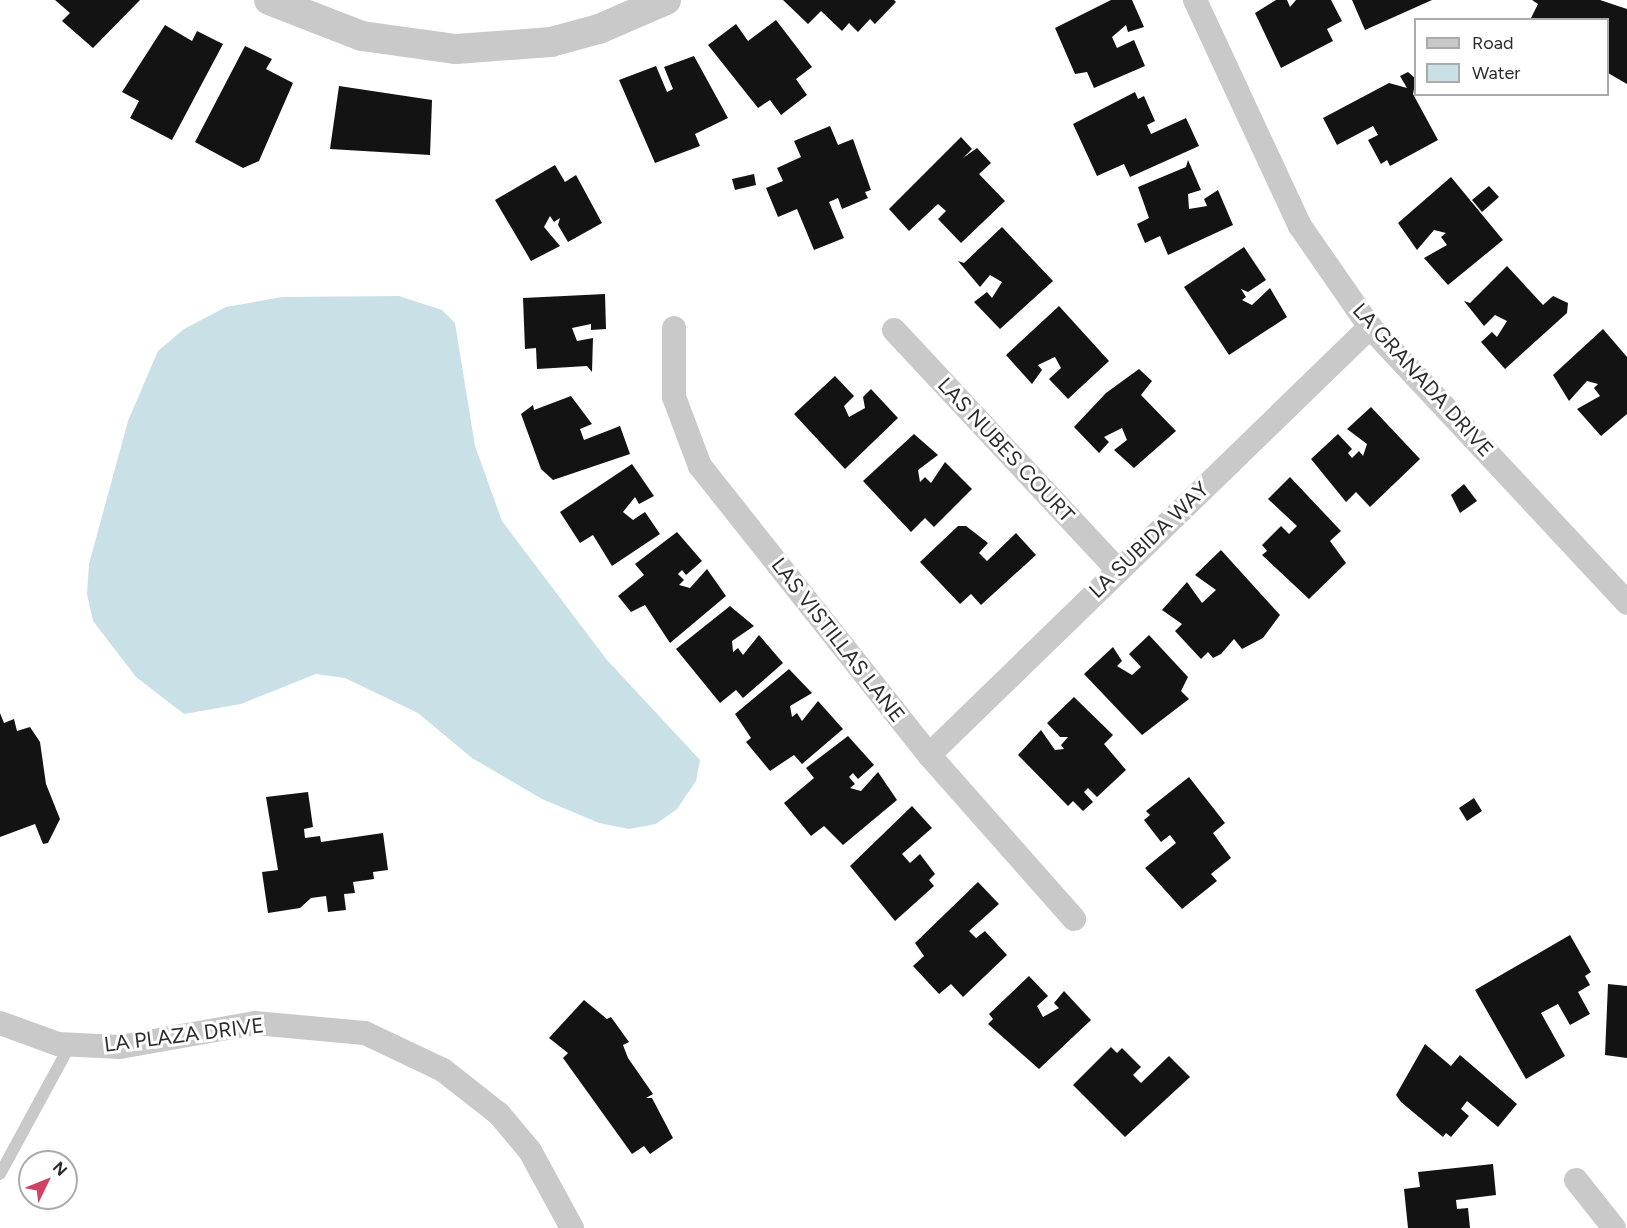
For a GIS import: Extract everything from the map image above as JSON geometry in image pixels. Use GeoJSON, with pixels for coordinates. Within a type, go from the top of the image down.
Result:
{"type":"FeatureCollection","features":[{"type":"Feature","properties":{"kind":"street"},"geometry":{"type":"LineString","coordinates":[[269,0],[362,36],[456,50],[550,42],[599,29],[666,0]]}},
{"type":"Feature","properties":{"kind":"street","name":"LA GRANADA DRIVE"},"geometry":{"type":"LineString","coordinates":[[1195,0],[1300,226],[1370,327],[1627,603]]}},
{"type":"Feature","properties":{"kind":"street","name":"LA SUBIDA WAY"},"geometry":{"type":"LineString","coordinates":[[929,755],[1370,327]]}},
{"type":"Feature","properties":{"kind":"street","name":"LAS VISTILLAS LANE"},"geometry":{"type":"LineString","coordinates":[[674,328],[674,397],[700,466],[929,755],[1074,919]]}},
{"type":"Feature","properties":{"kind":"street","name":"LAS NUBES COURT"},"geometry":{"type":"LineString","coordinates":[[894,330],[1118,570]]}},
{"type":"Feature","properties":{"kind":"street","name":"LA PLAZA DRIVE"},"geometry":{"type":"LineString","coordinates":[[0,1023],[70,1045],[120,1047],[255,1023],[365,1033],[443,1070],[499,1114],[530,1151],[572,1228]]}},
{"type":"Feature","properties":{"kind":"street"},"geometry":{"type":"LineString","coordinates":[[1575,1180],[1614,1228]]}},
{"type":"Feature","properties":{"kind":"lane"},"geometry":{"type":"LineString","coordinates":[[0,1174],[70,1045]]}},
{"type":"Feature","properties":{"kind":"water"},"geometry":{"type":"Polygon","coordinates":[[[399,296],[442,310],[455,323],[475,446],[502,521],[607,660],[700,760],[696,781],[677,809],[656,824],[629,829],[599,823],[542,799],[472,758],[418,713],[345,678],[316,674],[241,704],[184,714],[136,677],[93,621],[87,594],[89,564],[128,421],[158,351],[184,329],[226,307],[282,297],[399,296]]]}},
{"type":"Feature","properties":{"kind":"building"},"geometry":{"type":"Polygon","coordinates":[[[55,0],[140,0],[93,48],[62,21],[70,13],[55,0]]]}},
{"type":"Feature","properties":{"kind":"building"},"geometry":{"type":"Polygon","coordinates":[[[783,0],[894,0],[896,2],[875,24],[870,19],[858,32],[849,23],[842,31],[821,11],[808,24],[783,0]]]}},
{"type":"Feature","properties":{"kind":"building"},"geometry":{"type":"Polygon","coordinates":[[[1111,0],[1132,0],[1144,27],[1128,32],[1126,25],[1112,37],[1117,48],[1134,40],[1145,66],[1094,88],[1087,72],[1075,74],[1055,28],[1111,0]]]}},
{"type":"Feature","properties":{"kind":"building"},"geometry":{"type":"Polygon","coordinates":[[[1276,0],[1287,0],[1290,7],[1296,0],[1331,0],[1342,21],[1327,29],[1333,41],[1281,68],[1255,13],[1276,0]]]}},
{"type":"Feature","properties":{"kind":"building"},"geometry":{"type":"Polygon","coordinates":[[[1352,0],[1432,0],[1365,30],[1352,0]]]}},
{"type":"Feature","properties":{"kind":"building"},"geometry":{"type":"Polygon","coordinates":[[[1532,0],[1600,0],[1627,9],[1627,84],[1609,74],[1609,18],[1531,18],[1538,4],[1532,0]]]}},
{"type":"Feature","properties":{"kind":"building"},"geometry":{"type":"Polygon","coordinates":[[[776,20],[812,67],[796,79],[807,95],[781,115],[770,100],[758,108],[708,45],[736,24],[748,41],[776,20]]]}},
{"type":"Feature","properties":{"kind":"building"},"geometry":{"type":"Polygon","coordinates":[[[165,25],[192,41],[197,31],[223,44],[172,140],[130,118],[139,101],[122,92],[165,25]]]}},
{"type":"Feature","properties":{"kind":"building"},"geometry":{"type":"Polygon","coordinates":[[[245,46],[272,59],[266,69],[293,83],[259,161],[243,168],[195,142],[245,46]]]}},
{"type":"Feature","properties":{"kind":"building"},"geometry":{"type":"Polygon","coordinates":[[[694,56],[728,118],[695,134],[700,146],[655,163],[619,80],[656,66],[667,92],[673,89],[664,67],[694,56]]]}},
{"type":"Feature","properties":{"kind":"building"},"geometry":{"type":"Polygon","coordinates":[[[1408,72],[1414,77],[1413,94],[1438,140],[1390,166],[1387,160],[1381,164],[1368,140],[1378,135],[1373,126],[1337,145],[1323,118],[1389,83],[1407,88],[1400,76],[1408,72]]]}},
{"type":"Feature","properties":{"kind":"building"},"geometry":{"type":"Polygon","coordinates":[[[339,86],[432,100],[430,155],[330,149],[339,86]]]}},
{"type":"Feature","properties":{"kind":"building"},"geometry":{"type":"Polygon","coordinates":[[[1135,92],[1138,99],[1144,96],[1155,121],[1147,125],[1151,134],[1186,118],[1199,146],[1130,177],[1124,164],[1097,176],[1073,124],[1135,92]]]}},
{"type":"Feature","properties":{"kind":"building"},"geometry":{"type":"Polygon","coordinates":[[[830,126],[838,145],[853,139],[871,190],[865,192],[868,198],[842,209],[838,198],[829,202],[844,238],[814,250],[797,209],[778,217],[766,188],[783,181],[777,168],[801,157],[794,141],[830,126]]]}},
{"type":"Feature","properties":{"kind":"building"},"geometry":{"type":"Polygon","coordinates":[[[961,137],[972,149],[963,158],[977,148],[991,163],[979,174],[1005,201],[961,243],[938,219],[946,211],[938,204],[909,231],[889,209],[961,137]]]}},
{"type":"Feature","properties":{"kind":"building"},"geometry":{"type":"Polygon","coordinates":[[[1188,160],[1201,190],[1188,194],[1189,209],[1207,206],[1204,199],[1218,190],[1233,225],[1168,255],[1160,236],[1145,243],[1137,224],[1149,218],[1138,187],[1186,167],[1188,160]]]}},
{"type":"Feature","properties":{"kind":"building"},"geometry":{"type":"Polygon","coordinates":[[[555,165],[565,182],[576,175],[602,223],[568,242],[558,225],[560,218],[554,222],[550,216],[544,227],[560,246],[531,261],[495,200],[555,165]]]}},
{"type":"Feature","properties":{"kind":"building"},"geometry":{"type":"Polygon","coordinates":[[[754,174],[756,185],[735,190],[732,179],[754,174]]]}},
{"type":"Feature","properties":{"kind":"building"},"geometry":{"type":"Polygon","coordinates":[[[1451,177],[1503,240],[1448,285],[1424,258],[1447,245],[1441,237],[1446,233],[1434,230],[1417,250],[1398,223],[1451,177]]]}},
{"type":"Feature","properties":{"kind":"building"},"geometry":{"type":"Polygon","coordinates":[[[1489,186],[1499,197],[1482,212],[1472,200],[1489,186]]]}},
{"type":"Feature","properties":{"kind":"building"},"geometry":{"type":"Polygon","coordinates":[[[1002,227],[1053,281],[1000,329],[974,302],[987,292],[992,298],[1002,282],[990,275],[980,287],[958,261],[964,263],[1002,227]]]}},
{"type":"Feature","properties":{"kind":"building"},"geometry":{"type":"Polygon","coordinates":[[[1244,247],[1266,280],[1248,292],[1241,289],[1246,297],[1242,300],[1252,305],[1270,288],[1287,317],[1229,355],[1184,287],[1244,247]]]}},
{"type":"Feature","properties":{"kind":"building"},"geometry":{"type":"Polygon","coordinates":[[[1507,266],[1543,305],[1553,296],[1568,303],[1567,313],[1505,369],[1481,342],[1492,332],[1497,337],[1507,321],[1495,315],[1484,326],[1464,301],[1470,303],[1507,266]]]}},
{"type":"Feature","properties":{"kind":"building"},"geometry":{"type":"Polygon","coordinates":[[[605,294],[606,329],[591,330],[591,324],[572,328],[577,341],[593,338],[592,372],[587,366],[537,369],[536,348],[525,349],[523,298],[605,294]]]}},
{"type":"Feature","properties":{"kind":"building"},"geometry":{"type":"Polygon","coordinates":[[[1059,306],[1109,361],[1068,399],[1049,379],[1061,368],[1055,357],[1038,365],[1042,370],[1032,384],[1006,355],[1059,306]]]}},
{"type":"Feature","properties":{"kind":"building"},"geometry":{"type":"Polygon","coordinates":[[[1603,329],[1627,357],[1627,414],[1601,436],[1577,409],[1600,396],[1594,388],[1598,384],[1587,381],[1569,401],[1553,375],[1603,329]]]}},
{"type":"Feature","properties":{"kind":"building"},"geometry":{"type":"Polygon","coordinates":[[[1139,369],[1152,381],[1141,395],[1176,431],[1134,468],[1114,450],[1127,440],[1122,428],[1104,437],[1109,442],[1099,453],[1074,427],[1106,393],[1139,369]]]}},
{"type":"Feature","properties":{"kind":"building"},"geometry":{"type":"Polygon","coordinates":[[[835,376],[854,396],[844,406],[849,417],[865,408],[863,397],[871,389],[898,418],[845,469],[794,414],[835,376]]]}},
{"type":"Feature","properties":{"kind":"building"},"geometry":{"type":"Polygon","coordinates":[[[571,396],[592,424],[580,429],[584,440],[620,426],[630,454],[553,480],[541,469],[521,414],[533,405],[534,410],[571,396]]]}},
{"type":"Feature","properties":{"kind":"building"},"geometry":{"type":"Polygon","coordinates":[[[1371,407],[1420,459],[1370,507],[1356,492],[1346,502],[1311,459],[1338,434],[1352,449],[1348,453],[1352,458],[1359,451],[1363,456],[1367,444],[1347,429],[1371,407]]]}},
{"type":"Feature","properties":{"kind":"building"},"geometry":{"type":"Polygon","coordinates":[[[914,434],[938,455],[918,470],[920,482],[925,477],[931,483],[945,462],[972,489],[934,527],[925,518],[911,532],[863,481],[914,434]]]}},
{"type":"Feature","properties":{"kind":"building"},"geometry":{"type":"Polygon","coordinates":[[[632,464],[654,496],[639,504],[635,497],[623,512],[633,520],[645,512],[660,534],[612,566],[593,535],[580,543],[560,512],[632,464]]]}},
{"type":"Feature","properties":{"kind":"building"},"geometry":{"type":"Polygon","coordinates":[[[1290,477],[1341,531],[1330,541],[1346,563],[1309,599],[1262,555],[1267,551],[1262,545],[1281,526],[1289,534],[1297,526],[1268,499],[1290,477]]]}},
{"type":"Feature","properties":{"kind":"building"},"geometry":{"type":"Polygon","coordinates":[[[1464,484],[1477,501],[1460,513],[1451,495],[1464,484]]]}},
{"type":"Feature","properties":{"kind":"building"},"geometry":{"type":"Polygon","coordinates":[[[958,526],[966,526],[988,543],[979,553],[987,561],[1016,533],[1036,555],[981,605],[971,594],[960,604],[920,562],[958,526]]]}},
{"type":"Feature","properties":{"kind":"building"},"geometry":{"type":"Polygon","coordinates":[[[677,532],[702,561],[686,575],[682,570],[678,574],[684,580],[679,585],[690,588],[707,569],[726,596],[670,643],[645,605],[631,612],[618,596],[644,575],[635,564],[677,532]]]}},
{"type":"Feature","properties":{"kind":"building"},"geometry":{"type":"Polygon","coordinates":[[[1221,550],[1280,615],[1263,638],[1242,649],[1234,639],[1221,654],[1213,658],[1208,652],[1201,659],[1175,631],[1182,624],[1162,610],[1187,582],[1202,603],[1216,590],[1195,575],[1221,550]]]}},
{"type":"Feature","properties":{"kind":"building"},"geometry":{"type":"Polygon","coordinates":[[[730,606],[754,626],[732,641],[733,652],[738,648],[743,655],[759,635],[783,663],[743,698],[736,690],[720,703],[676,649],[730,606]]]}},
{"type":"Feature","properties":{"kind":"building"},"geometry":{"type":"Polygon","coordinates":[[[1149,635],[1188,677],[1181,691],[1189,699],[1142,735],[1084,674],[1113,647],[1122,661],[1117,666],[1132,675],[1141,667],[1129,654],[1149,635]]]}},
{"type":"Feature","properties":{"kind":"building"},"geometry":{"type":"Polygon","coordinates":[[[789,669],[812,693],[790,706],[792,717],[797,713],[802,721],[818,701],[843,729],[802,764],[794,755],[770,771],[746,742],[751,738],[735,714],[789,669]]]}},
{"type":"Feature","properties":{"kind":"building"},"geometry":{"type":"Polygon","coordinates":[[[1074,697],[1113,735],[1104,744],[1126,770],[1097,797],[1088,788],[1084,792],[1093,802],[1083,811],[1073,801],[1068,806],[1018,755],[1041,730],[1055,750],[1064,749],[1061,745],[1068,737],[1060,737],[1047,723],[1074,697]]]}},
{"type":"Feature","properties":{"kind":"building"},"geometry":{"type":"Polygon","coordinates":[[[0,713],[4,723],[14,719],[17,731],[30,727],[40,742],[46,784],[60,819],[48,843],[43,844],[35,824],[0,837],[0,713]]]}},
{"type":"Feature","properties":{"kind":"building"},"geometry":{"type":"Polygon","coordinates":[[[848,736],[874,765],[858,779],[853,773],[849,777],[855,784],[850,788],[861,791],[878,772],[897,800],[843,845],[824,826],[811,836],[784,803],[814,778],[806,768],[848,736]]]}},
{"type":"Feature","properties":{"kind":"building"},"geometry":{"type":"Polygon","coordinates":[[[1189,777],[1225,823],[1213,833],[1231,858],[1211,874],[1217,881],[1182,909],[1145,868],[1176,843],[1170,835],[1161,842],[1144,820],[1150,815],[1146,811],[1189,777]]]}},
{"type":"Feature","properties":{"kind":"building"},"geometry":{"type":"Polygon","coordinates":[[[308,792],[313,827],[304,829],[305,838],[320,836],[321,842],[383,833],[388,870],[373,872],[374,879],[353,882],[355,893],[344,894],[346,910],[328,912],[326,896],[311,898],[300,908],[268,913],[262,872],[278,870],[266,797],[308,792]]]}},
{"type":"Feature","properties":{"kind":"building"},"geometry":{"type":"Polygon","coordinates":[[[1474,798],[1482,811],[1467,821],[1459,808],[1474,798]]]}},
{"type":"Feature","properties":{"kind":"building"},"geometry":{"type":"Polygon","coordinates":[[[912,806],[932,828],[902,854],[910,863],[920,854],[935,874],[929,880],[934,886],[895,921],[850,866],[912,806]]]}},
{"type":"Feature","properties":{"kind":"building"},"geometry":{"type":"Polygon","coordinates":[[[978,882],[999,904],[969,931],[976,938],[985,931],[1007,955],[963,997],[951,984],[939,994],[913,966],[924,956],[915,943],[978,882]]]}},
{"type":"Feature","properties":{"kind":"building"},"geometry":{"type":"Polygon","coordinates":[[[1570,935],[1591,972],[1585,976],[1590,985],[1578,992],[1590,1014],[1570,1025],[1558,1004],[1541,1013],[1565,1056],[1526,1079],[1475,990],[1570,935]]]}},
{"type":"Feature","properties":{"kind":"building"},"geometry":{"type":"Polygon","coordinates":[[[1029,976],[1048,996],[1037,1006],[1043,1017],[1059,1008],[1054,1003],[1064,991],[1091,1020],[1039,1069],[988,1024],[993,1019],[989,1014],[1029,976]]]}},
{"type":"Feature","properties":{"kind":"building"},"geometry":{"type":"Polygon","coordinates":[[[1608,984],[1627,986],[1627,1058],[1605,1055],[1608,984]]]}},
{"type":"Feature","properties":{"kind":"building"},"geometry":{"type":"Polygon","coordinates":[[[584,1000],[607,1019],[611,1017],[629,1042],[623,1045],[628,1058],[653,1094],[646,1098],[652,1098],[673,1138],[650,1154],[644,1146],[632,1154],[563,1058],[568,1053],[549,1038],[584,1000]]]}},
{"type":"Feature","properties":{"kind":"building"},"geometry":{"type":"Polygon","coordinates":[[[1425,1044],[1451,1066],[1460,1055],[1517,1104],[1498,1127],[1467,1101],[1461,1109],[1469,1116],[1451,1137],[1446,1133],[1443,1137],[1401,1102],[1396,1095],[1425,1044]]]}},
{"type":"Feature","properties":{"kind":"building"},"geometry":{"type":"Polygon","coordinates":[[[1111,1047],[1117,1053],[1122,1048],[1141,1067],[1133,1075],[1141,1083],[1169,1056],[1190,1077],[1125,1137],[1073,1085],[1111,1047]]]}},
{"type":"Feature","properties":{"kind":"building"},"geometry":{"type":"Polygon","coordinates":[[[1493,1164],[1496,1195],[1456,1200],[1457,1209],[1468,1208],[1470,1228],[1408,1228],[1404,1189],[1420,1187],[1418,1172],[1493,1164]]]}}]}
